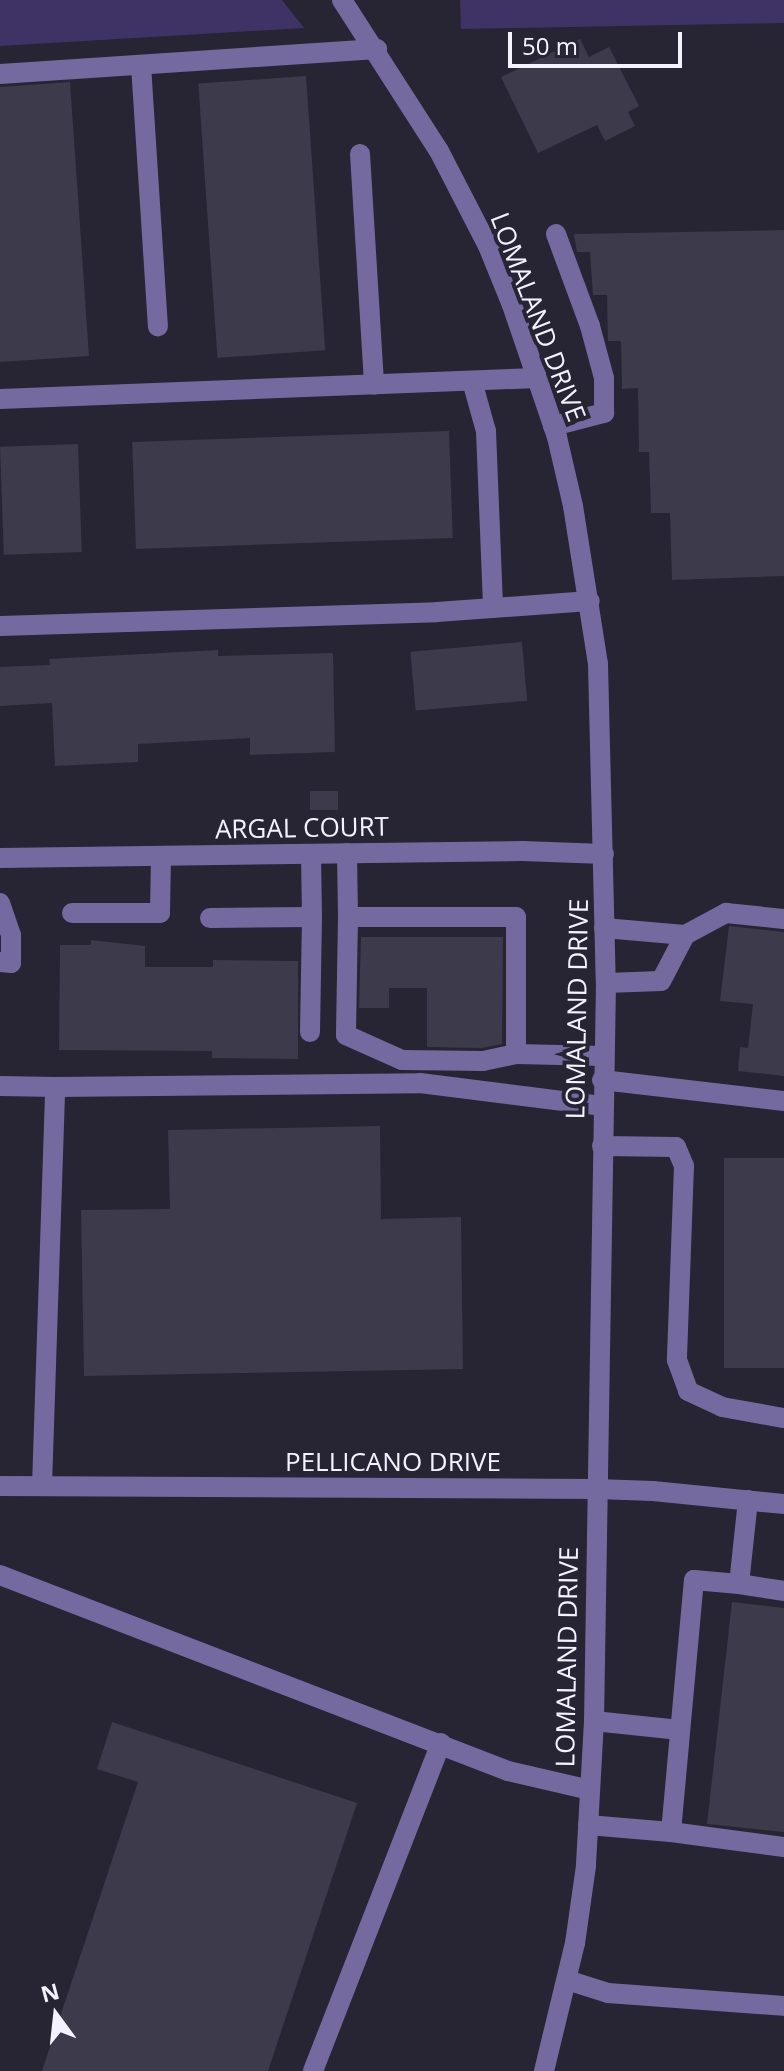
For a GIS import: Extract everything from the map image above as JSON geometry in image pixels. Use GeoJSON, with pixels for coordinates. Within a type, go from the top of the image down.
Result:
{"type":"FeatureCollection","features":[{"type":"Feature","properties":{"kind":"street","name":"LOMALAND DRIVE"},"geometry":{"type":"LineString","coordinates":[[342,0],[377,49],[464,198],[497,270],[553,426],[573,506],[590,601],[602,726],[606,983],[602,1080],[594,1721],[586,1866],[567,1980],[544,2071]]}},
{"type":"Feature","properties":{"kind":"street"},"geometry":{"type":"LineString","coordinates":[[0,74],[377,49]]}},
{"type":"Feature","properties":{"kind":"street"},"geometry":{"type":"LineString","coordinates":[[141,65],[158,326]]}},
{"type":"Feature","properties":{"kind":"street"},"geometry":{"type":"LineString","coordinates":[[360,154],[374,385]]}},
{"type":"Feature","properties":{"kind":"street"},"geometry":{"type":"LineString","coordinates":[[553,426],[604,413],[604,378],[590,326],[556,234]]}},
{"type":"Feature","properties":{"kind":"street"},"geometry":{"type":"LineString","coordinates":[[0,399],[538,378]]}},
{"type":"Feature","properties":{"kind":"street"},"geometry":{"type":"LineString","coordinates":[[472,381],[486,431],[493,608]]}},
{"type":"Feature","properties":{"kind":"street"},"geometry":{"type":"LineString","coordinates":[[0,626],[493,608],[590,601]]}},
{"type":"Feature","properties":{"kind":"street"},"geometry":{"type":"LineString","coordinates":[[347,853],[346,1035],[402,1060],[483,1061],[516,1054],[603,1056]]}},
{"type":"Feature","properties":{"kind":"street","name":"ARGAL COURT"},"geometry":{"type":"LineString","coordinates":[[0,858],[347,853],[604,854]]}},
{"type":"Feature","properties":{"kind":"street"},"geometry":{"type":"LineString","coordinates":[[310,1032],[311,854]]}},
{"type":"Feature","properties":{"kind":"street"},"geometry":{"type":"LineString","coordinates":[[72,913],[160,913],[161,857]]}},
{"type":"Feature","properties":{"kind":"street"},"geometry":{"type":"LineString","coordinates":[[0,903],[11,935],[11,963],[0,962]]}},
{"type":"Feature","properties":{"kind":"street"},"geometry":{"type":"LineString","coordinates":[[604,928],[685,935],[726,913],[784,919]]}},
{"type":"Feature","properties":{"kind":"street"},"geometry":{"type":"LineString","coordinates":[[210,918],[312,917]]}},
{"type":"Feature","properties":{"kind":"street"},"geometry":{"type":"LineString","coordinates":[[348,917],[516,917],[516,1054]]}},
{"type":"Feature","properties":{"kind":"street"},"geometry":{"type":"LineString","coordinates":[[606,983],[661,981],[685,935]]}},
{"type":"Feature","properties":{"kind":"street"},"geometry":{"type":"LineString","coordinates":[[602,1080],[784,1101]]}},
{"type":"Feature","properties":{"kind":"street"},"geometry":{"type":"LineString","coordinates":[[0,1086],[420,1083],[602,1106]]}},
{"type":"Feature","properties":{"kind":"street"},"geometry":{"type":"LineString","coordinates":[[42,1486],[55,1087]]}},
{"type":"Feature","properties":{"kind":"street"},"geometry":{"type":"LineString","coordinates":[[602,1146],[676,1147],[684,1166],[677,1360],[688,1391],[722,1407],[784,1418]]}},
{"type":"Feature","properties":{"kind":"street","name":"PELLICANO DRIVE"},"geometry":{"type":"LineString","coordinates":[[0,1487],[597,1489],[784,1504]]}},
{"type":"Feature","properties":{"kind":"street"},"geometry":{"type":"LineString","coordinates":[[739,1584],[748,1500]]}},
{"type":"Feature","properties":{"kind":"street"},"geometry":{"type":"LineString","coordinates":[[0,1575],[508,1771],[590,1790]]}},
{"type":"Feature","properties":{"kind":"street"},"geometry":{"type":"LineString","coordinates":[[671,1832],[694,1580],[784,1591]]}},
{"type":"Feature","properties":{"kind":"street"},"geometry":{"type":"LineString","coordinates":[[594,1721],[680,1730]]}},
{"type":"Feature","properties":{"kind":"street"},"geometry":{"type":"LineString","coordinates":[[313,2071],[441,1743]]}},
{"type":"Feature","properties":{"kind":"street"},"geometry":{"type":"LineString","coordinates":[[588,1825],[784,1847]]}},
{"type":"Feature","properties":{"kind":"street"},"geometry":{"type":"LineString","coordinates":[[567,1980],[608,1993],[784,2006]]}},
{"type":"Feature","properties":{"kind":"shaded area"},"geometry":{"type":"Polygon","coordinates":[[[0,0],[282,0],[304,28],[0,46],[0,0]]]}},
{"type":"Feature","properties":{"kind":"shaded area"},"geometry":{"type":"Polygon","coordinates":[[[460,0],[784,0],[784,23],[461,29],[460,0]]]}},
{"type":"Feature","properties":{"kind":"building"},"geometry":{"type":"Polygon","coordinates":[[[580,39],[589,57],[609,47],[639,106],[628,112],[635,126],[605,141],[597,125],[538,153],[501,77],[580,39]]]}},
{"type":"Feature","properties":{"kind":"building"},"geometry":{"type":"Polygon","coordinates":[[[306,76],[325,350],[217,358],[198,84],[306,76]]]}},
{"type":"Feature","properties":{"kind":"building"},"geometry":{"type":"Polygon","coordinates":[[[70,82],[89,356],[0,362],[0,87],[70,82]]]}},
{"type":"Feature","properties":{"kind":"building"},"geometry":{"type":"Polygon","coordinates":[[[784,230],[784,576],[672,580],[670,513],[651,513],[649,452],[639,452],[638,388],[622,389],[621,341],[608,341],[607,295],[593,295],[590,252],[577,252],[574,234],[784,230]]]}},
{"type":"Feature","properties":{"kind":"building"},"geometry":{"type":"Polygon","coordinates":[[[449,431],[453,538],[136,549],[132,442],[449,431]]]}},
{"type":"Feature","properties":{"kind":"building"},"geometry":{"type":"Polygon","coordinates":[[[78,444],[82,552],[4,555],[0,447],[78,444]]]}},
{"type":"Feature","properties":{"kind":"building"},"geometry":{"type":"Polygon","coordinates":[[[522,642],[527,701],[416,711],[410,652],[522,642]]]}},
{"type":"Feature","properties":{"kind":"building"},"geometry":{"type":"Polygon","coordinates":[[[218,650],[218,656],[333,653],[335,752],[250,755],[250,738],[138,744],[138,762],[55,766],[52,703],[0,706],[0,667],[50,665],[49,659],[218,650]]]}},
{"type":"Feature","properties":{"kind":"building"},"geometry":{"type":"Polygon","coordinates":[[[310,791],[338,791],[338,810],[310,810],[310,791]]]}},
{"type":"Feature","properties":{"kind":"building"},"geometry":{"type":"Polygon","coordinates":[[[729,926],[784,932],[784,1076],[738,1071],[740,1047],[748,1048],[753,1004],[720,1001],[729,926]]]}},
{"type":"Feature","properties":{"kind":"building"},"geometry":{"type":"Polygon","coordinates":[[[361,937],[503,937],[502,1044],[482,1048],[427,1047],[427,988],[389,988],[389,1008],[359,1008],[361,937]]]}},
{"type":"Feature","properties":{"kind":"building"},"geometry":{"type":"Polygon","coordinates":[[[91,940],[145,946],[145,967],[213,967],[213,960],[298,961],[298,1059],[212,1058],[212,1051],[59,1050],[60,945],[91,945],[91,940]]]}},
{"type":"Feature","properties":{"kind":"building"},"geometry":{"type":"Polygon","coordinates":[[[380,1126],[381,1219],[461,1217],[463,1369],[84,1376],[81,1210],[170,1209],[168,1130],[380,1126]]]}},
{"type":"Feature","properties":{"kind":"building"},"geometry":{"type":"Polygon","coordinates":[[[724,1158],[784,1158],[784,1368],[724,1368],[724,1158]]]}},
{"type":"Feature","properties":{"kind":"building"},"geometry":{"type":"Polygon","coordinates":[[[732,1602],[784,1608],[784,1832],[707,1824],[732,1602]]]}},
{"type":"Feature","properties":{"kind":"building"},"geometry":{"type":"Polygon","coordinates":[[[112,1722],[357,1803],[268,2071],[42,2071],[138,1782],[97,1769],[112,1722]]]}}]}
